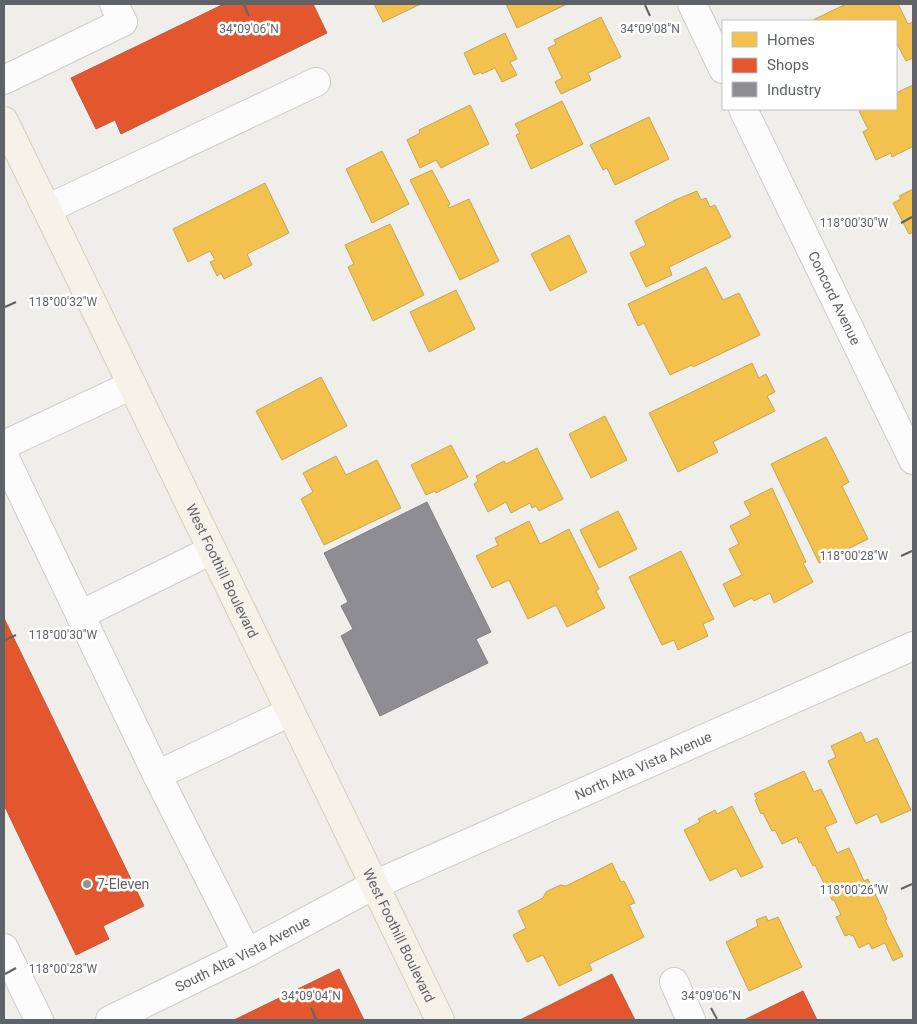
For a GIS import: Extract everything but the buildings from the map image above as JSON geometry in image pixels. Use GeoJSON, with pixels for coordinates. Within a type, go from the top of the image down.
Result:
{"type":"FeatureCollection","features":[{"type":"Feature","properties":{"kind":"main road","name":"West Foothill Boulevard"},"geometry":{"type":"LineString","coordinates":[[4,121],[440,1020]]}},
{"type":"Feature","properties":{"kind":"street"},"geometry":{"type":"LineString","coordinates":[[4,80],[123,22],[114,4]]}},
{"type":"Feature","properties":{"kind":"street"},"geometry":{"type":"LineString","coordinates":[[692,4],[722,67]]}},
{"type":"Feature","properties":{"kind":"street"},"geometry":{"type":"LineString","coordinates":[[46,210],[316,82]]}},
{"type":"Feature","properties":{"kind":"street","name":"Concord Avenue"},"geometry":{"type":"LineString","coordinates":[[743,110],[913,460]]}},
{"type":"Feature","properties":{"kind":"street"},"geometry":{"type":"LineString","coordinates":[[4,445],[132,385]]}},
{"type":"Feature","properties":{"kind":"street"},"geometry":{"type":"LineString","coordinates":[[4,456],[157,775],[246,953]]}},
{"type":"Feature","properties":{"kind":"street"},"geometry":{"type":"LineString","coordinates":[[80,615],[212,550]]}},
{"type":"Feature","properties":{"kind":"street","name":"North Alta Vista Avenue"},"geometry":{"type":"LineString","coordinates":[[374,885],[913,646]]}},
{"type":"Feature","properties":{"kind":"street"},"geometry":{"type":"LineString","coordinates":[[157,775],[290,712]]}},
{"type":"Feature","properties":{"kind":"street","name":"South Alta Vista Avenue"},"geometry":{"type":"LineString","coordinates":[[110,1020],[246,953],[374,885]]}},
{"type":"Feature","properties":{"kind":"street"},"geometry":{"type":"LineString","coordinates":[[4,948],[39,1020]]}},
{"type":"Feature","properties":{"kind":"street"},"geometry":{"type":"LineString","coordinates":[[674,982],[691,1020]]}},
{"type":"Feature","properties":{"kind":"place","name":"7-Eleven"},"geometry":{"type":"Point","coordinates":[87,884]}}]}
